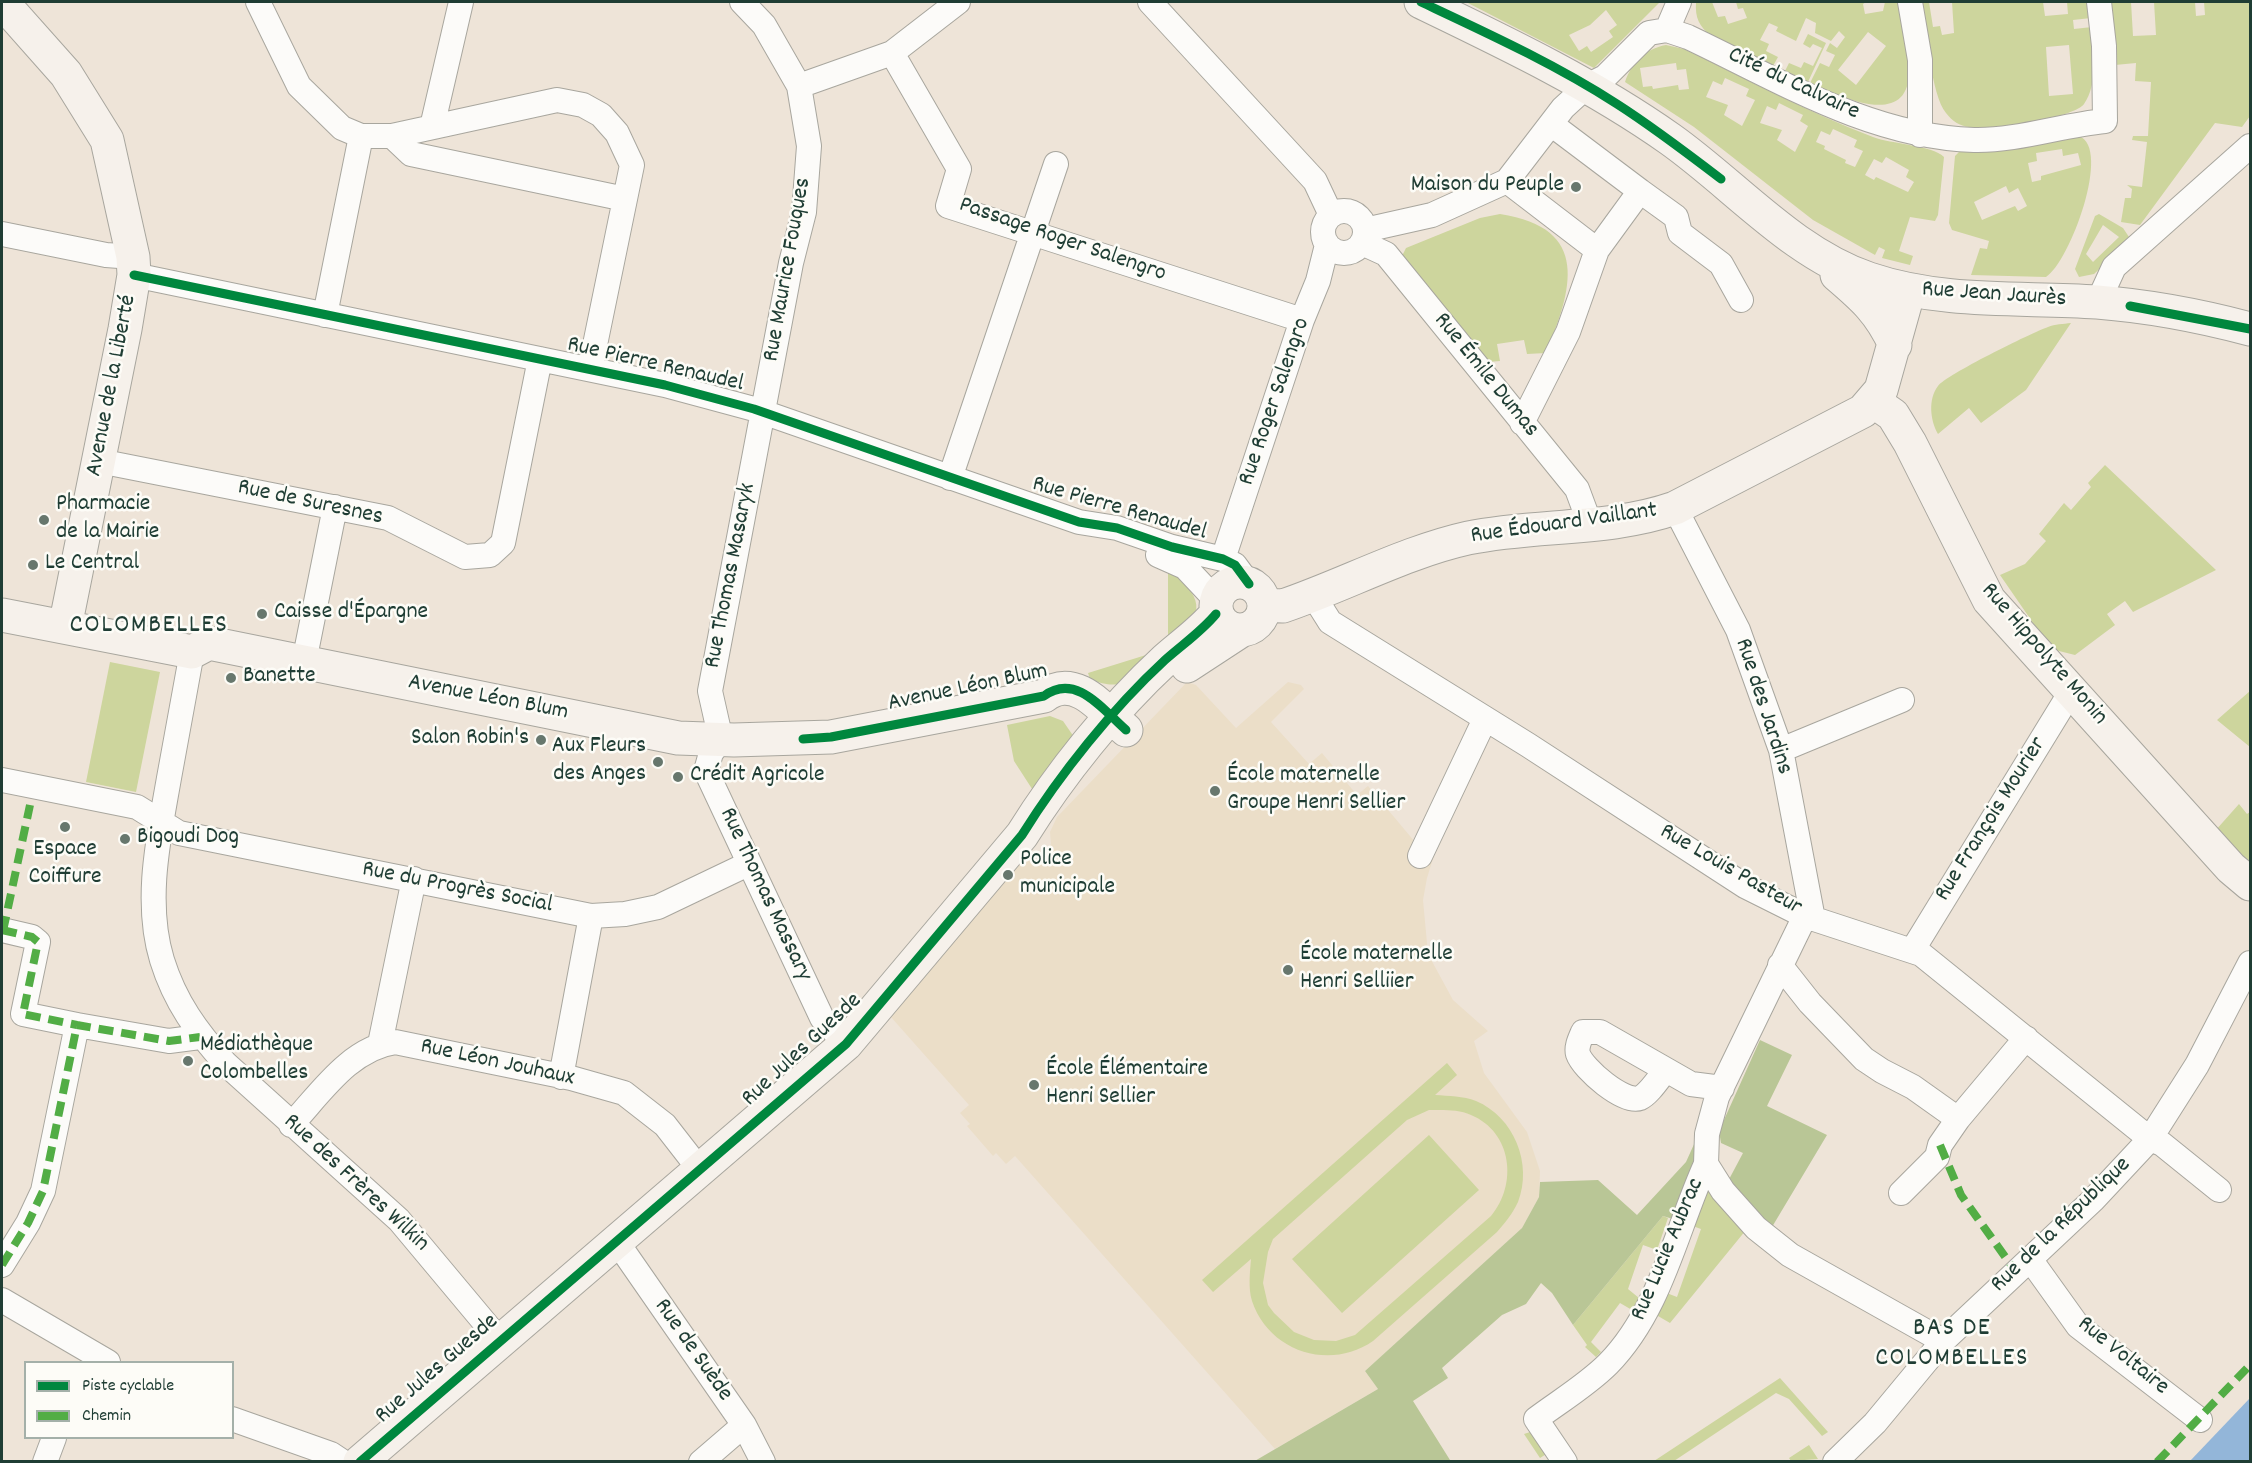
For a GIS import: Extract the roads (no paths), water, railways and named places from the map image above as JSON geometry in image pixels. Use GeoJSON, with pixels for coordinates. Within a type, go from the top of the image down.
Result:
{"type":"FeatureCollection","features":[{"type":"Feature","properties":{"kind":"street","name":"Avenue de la Liberté"},"geometry":{"type":"LineString","coordinates":[[2,2],[66,74],[107,140],[125,262],[99,461],[65,627]]}},
{"type":"Feature","properties":{"kind":"street"},"geometry":{"type":"LineString","coordinates":[[258,2],[299,87],[342,128],[361,136],[392,136],[557,100],[583,105],[601,115],[617,133],[632,165],[590,369]]}},
{"type":"Feature","properties":{"kind":"street"},"geometry":{"type":"LineString","coordinates":[[432,127],[461,2]]}},
{"type":"Feature","properties":{"kind":"street","name":"Rue Maurice Fouques"},"geometry":{"type":"LineString","coordinates":[[742,2],[764,25],[799,86],[809,146],[804,212],[791,263],[763,412]]}},
{"type":"Feature","properties":{"kind":"street"},"geometry":{"type":"LineString","coordinates":[[799,86],[892,52],[958,2]]}},
{"type":"Feature","properties":{"kind":"street"},"geometry":{"type":"LineString","coordinates":[[1150,2],[1315,181],[1331,215]]}},
{"type":"Feature","properties":{"kind":"street","name":"Rue Jean Jaurès"},"geometry":{"type":"LineString","coordinates":[[1421,2],[1587,86],[1671,140],[1800,242],[1832,262],[1868,278],[1909,290],[1970,299],[2098,303],[2186,315],[2250,329]]}},
{"type":"Feature","properties":{"kind":"street"},"geometry":{"type":"LineString","coordinates":[[1364,237],[1359,216],[1345,210],[1331,215],[1322,229],[1327,245],[1338,253],[1345,254],[1352,252],[1364,237],[1432,215],[1507,181],[1563,108],[1587,86],[1605,77],[1649,33],[1667,30],[1679,2]]}},
{"type":"Feature","properties":{"kind":"street"},"geometry":{"type":"LineString","coordinates":[[1910,2],[1920,60],[1920,135]]}},
{"type":"Feature","properties":{"kind":"street","name":"Cité du Calvaire"},"geometry":{"type":"LineString","coordinates":[[1667,30],[1688,37],[1853,115],[1920,135],[1975,140],[1996,139],[2104,121],[2104,46],[2098,2]]}},
{"type":"Feature","properties":{"kind":"street","name":"Passage Roger Salengro"},"geometry":{"type":"LineString","coordinates":[[892,52],[948,146],[959,169],[948,206],[1302,320]]}},
{"type":"Feature","properties":{"kind":"street"},"geometry":{"type":"LineString","coordinates":[[1551,124],[1676,217],[1680,233],[1721,264],[1741,300]]}},
{"type":"Feature","properties":{"kind":"street"},"geometry":{"type":"LineString","coordinates":[[325,315],[361,136]]}},
{"type":"Feature","properties":{"kind":"street"},"geometry":{"type":"LineString","coordinates":[[392,136],[411,154],[625,199]]}},
{"type":"Feature","properties":{"kind":"street"},"geometry":{"type":"LineString","coordinates":[[2098,303],[2114,267],[2250,146]]}},
{"type":"Feature","properties":{"kind":"street"},"geometry":{"type":"LineString","coordinates":[[950,478],[1056,164]]}},
{"type":"Feature","properties":{"kind":"street"},"geometry":{"type":"LineString","coordinates":[[1507,181],[1597,250]]}},
{"type":"Feature","properties":{"kind":"street"},"geometry":{"type":"LineString","coordinates":[[1522,423],[1568,332],[1597,250],[1640,191]]}},
{"type":"Feature","properties":{"kind":"street","name":"Rue Pierre Renaudel"},"geometry":{"type":"LineString","coordinates":[[2,234],[125,262],[325,315],[665,385],[763,412],[1079,522],[1117,528],[1172,547],[1218,558],[1235,566],[1256,595]]}},
{"type":"Feature","properties":{"kind":"street","name":"Rue Émile Dumas"},"geometry":{"type":"LineString","coordinates":[[1364,237],[1386,254],[1577,489],[1590,524]]}},
{"type":"Feature","properties":{"kind":"street"},"geometry":{"type":"LineString","coordinates":[[1800,242],[1869,302],[1884,321],[1895,345]]}},
{"type":"Feature","properties":{"kind":"street","name":"Rue Roger Salengro"},"geometry":{"type":"LineString","coordinates":[[1218,558],[1302,320],[1318,281],[1327,245]]}},
{"type":"Feature","properties":{"kind":"street","name":"Rue Édouard Vaillant"},"geometry":{"type":"LineString","coordinates":[[1219,607],[1220,591],[1228,584],[1238,582],[1256,595],[1284,606],[1417,555],[1466,539],[1525,528],[1640,519],[1675,508],[1851,420],[1873,401],[1881,390],[1909,290]]}},
{"type":"Feature","properties":{"kind":"street","name":"Rue de Suresnes"},"geometry":{"type":"LineString","coordinates":[[99,461],[388,518],[465,557],[490,555],[504,543],[540,359]]}},
{"type":"Feature","properties":{"kind":"street","name":"Rue Hippolyte Monin"},"geometry":{"type":"LineString","coordinates":[[1873,401],[1893,415],[1910,443],[1989,600],[2231,868],[2250,884]]}},
{"type":"Feature","properties":{"kind":"street","name":"Rue Thomas Masaryk"},"geometry":{"type":"LineString","coordinates":[[721,740],[710,691],[763,412]]}},
{"type":"Feature","properties":{"kind":"street"},"geometry":{"type":"LineString","coordinates":[[304,662],[335,507]]}},
{"type":"Feature","properties":{"kind":"street","name":"Rue des Jardins"},"geometry":{"type":"LineString","coordinates":[[1675,508],[1738,630],[1781,750],[1809,918]]}},
{"type":"Feature","properties":{"kind":"street","name":"Rue Pierre Renaudel"},"geometry":{"type":"LineString","coordinates":[[1079,522],[1096,535],[1185,567],[1219,607]]}},
{"type":"Feature","properties":{"kind":"street","name":"Rue Pierre Renaudel"},"geometry":{"type":"LineString","coordinates":[[1218,558],[1219,607]]}},
{"type":"Feature","properties":{"kind":"street"},"geometry":{"type":"LineString","coordinates":[[1219,607],[1258,622],[1256,595]]}},
{"type":"Feature","properties":{"kind":"street","name":"Rue Louis Pasteur"},"geometry":{"type":"LineString","coordinates":[[1313,596],[1330,622],[1745,886],[1809,918],[1921,954],[2150,1139],[2162,1144],[2219,1190]]}},
{"type":"Feature","properties":{"kind":"street","name":"Rue Jules Guesde"},"geometry":{"type":"LineString","coordinates":[[372,1458],[501,1342],[846,1044],[1022,835],[1044,817],[1119,723],[1187,666],[1219,607]]}},
{"type":"Feature","properties":{"kind":"street"},"geometry":{"type":"LineString","coordinates":[[2,615],[192,652]]}},
{"type":"Feature","properties":{"kind":"street","name":"Avenue Léon Blum"},"geometry":{"type":"LineString","coordinates":[[192,652],[209,643],[678,738],[721,740],[831,737],[1044,696],[1051,691],[1068,687],[1082,691],[1119,723]]}},
{"type":"Feature","properties":{"kind":"street","name":"Rue des Frères Wilkin"},"geometry":{"type":"LineString","coordinates":[[192,652],[161,823],[154,898],[161,959],[179,1002],[200,1037],[291,1125],[399,1220],[501,1342]]}},
{"type":"Feature","properties":{"kind":"street","name":"Rue François Mourier"},"geometry":{"type":"LineString","coordinates":[[1912,951],[2072,690]]}},
{"type":"Feature","properties":{"kind":"street"},"geometry":{"type":"LineString","coordinates":[[1781,750],[1902,700]]}},
{"type":"Feature","properties":{"kind":"street"},"geometry":{"type":"LineString","coordinates":[[1420,856],[1485,719]]}},
{"type":"Feature","properties":{"kind":"street","name":"Rue Thomas Massary"},"geometry":{"type":"LineString","coordinates":[[721,740],[711,753],[706,771],[822,1018],[846,1044]]}},
{"type":"Feature","properties":{"kind":"street","name":"Rue du Progrès Social"},"geometry":{"type":"LineString","coordinates":[[2,780],[136,807],[179,833],[591,916],[625,914],[658,907],[748,864]]}},
{"type":"Feature","properties":{"kind":"street"},"geometry":{"type":"LineString","coordinates":[[291,1125],[354,1059],[380,1044],[414,879]]}},
{"type":"Feature","properties":{"kind":"street"},"geometry":{"type":"LineString","coordinates":[[561,1077],[591,916]]}},
{"type":"Feature","properties":{"kind":"street"},"geometry":{"type":"LineString","coordinates":[[1809,918],[1780,965],[1722,1088],[1707,1134],[1706,1164],[1723,1191],[1749,1220],[1790,1256],[1943,1341]]}},
{"type":"Feature","properties":{"kind":"street"},"geometry":{"type":"LineString","coordinates":[[11,932],[38,942],[23,1014],[169,1041],[200,1037]]}},
{"type":"Feature","properties":{"kind":"street","name":"Rue de la République"},"geometry":{"type":"LineString","coordinates":[[1837,1460],[1875,1423],[1943,1341],[2093,1200],[2150,1139],[2197,1065],[2250,963]]}},
{"type":"Feature","properties":{"kind":"street"},"geometry":{"type":"LineString","coordinates":[[1780,965],[1810,1003],[1864,1059],[1913,1087],[1958,1119]]}},
{"type":"Feature","properties":{"kind":"street"},"geometry":{"type":"LineString","coordinates":[[2,1265],[28,1223],[43,1191],[77,1025]]}},
{"type":"Feature","properties":{"kind":"street"},"geometry":{"type":"LineString","coordinates":[[1901,1193],[1936,1157],[1940,1145],[1958,1119],[2026,1038]]}},
{"type":"Feature","properties":{"kind":"street","name":"Rue Léon Jouhaux"},"geometry":{"type":"LineString","coordinates":[[380,1044],[395,1042],[561,1077],[624,1093],[665,1125],[700,1170]]}},
{"type":"Feature","properties":{"kind":"street"},"geometry":{"type":"LineString","coordinates":[[1665,1071],[1691,1084],[1722,1088]]}},
{"type":"Feature","properties":{"kind":"street","name":"Rue Lucie Aubrac"},"geometry":{"type":"LineString","coordinates":[[1565,1461],[1536,1419],[1589,1381],[1609,1363],[1630,1338],[1658,1285],[1690,1197],[1706,1164]]}},
{"type":"Feature","properties":{"kind":"street","name":"Rue de Suède"},"geometry":{"type":"LineString","coordinates":[[616,1242],[744,1425],[763,1461]]}},
{"type":"Feature","properties":{"kind":"street","name":"Rue Voltaire"},"geometry":{"type":"LineString","coordinates":[[2030,1259],[2078,1326],[2200,1420]]}},
{"type":"Feature","properties":{"kind":"street"},"geometry":{"type":"LineString","coordinates":[[2,1300],[93,1359]]}},
{"type":"Feature","properties":{"kind":"street"},"geometry":{"type":"LineString","coordinates":[[234,1420],[331,1454],[343,1461]]}},
{"type":"Feature","properties":{"kind":"street"},"geometry":{"type":"LineString","coordinates":[[701,1461],[744,1425]]}},
{"type":"Feature","properties":{"kind":"street"},"geometry":{"type":"LineString","coordinates":[[45,1461],[53,1439]]}},
{"type":"Feature","properties":{"kind":"water"},"geometry":{"type":"Polygon","coordinates":[[[2250,1398],[2250,1461],[2190,1461],[2250,1398]]]}},
{"type":"Feature","properties":{"kind":"place","name":"Maison du Peuple"},"geometry":{"type":"Point","coordinates":[1576,187]}},
{"type":"Feature","properties":{"kind":"place","name":"Pharmacie de la Mairie"},"geometry":{"type":"Point","coordinates":[44,520]}},
{"type":"Feature","properties":{"kind":"place","name":"Le Central"},"geometry":{"type":"Point","coordinates":[33,565]}},
{"type":"Feature","properties":{"kind":"place","name":"Caisse d'Épargne"},"geometry":{"type":"Point","coordinates":[262,614]}},
{"type":"Feature","properties":{"kind":"place","name":"Banette"},"geometry":{"type":"Point","coordinates":[231,678]}},
{"type":"Feature","properties":{"kind":"place","name":"Salon Robin's"},"geometry":{"type":"Point","coordinates":[541,740]}},
{"type":"Feature","properties":{"kind":"place","name":"Aux Fleurs des Anges"},"geometry":{"type":"Point","coordinates":[658,762]}},
{"type":"Feature","properties":{"kind":"place","name":"Crédit Agricole"},"geometry":{"type":"Point","coordinates":[678,777]}},
{"type":"Feature","properties":{"kind":"place","name":"École maternelle Groupe Henri Sellier"},"geometry":{"type":"Point","coordinates":[1215,791]}},
{"type":"Feature","properties":{"kind":"place","name":"Espace Coiffure"},"geometry":{"type":"Point","coordinates":[65,827]}},
{"type":"Feature","properties":{"kind":"place","name":"Bigoudi Dog"},"geometry":{"type":"Point","coordinates":[125,839]}},
{"type":"Feature","properties":{"kind":"place","name":"Police municipale"},"geometry":{"type":"Point","coordinates":[1008,875]}},
{"type":"Feature","properties":{"kind":"place","name":"École maternelle Henri Selliier"},"geometry":{"type":"Point","coordinates":[1288,970]}},
{"type":"Feature","properties":{"kind":"place","name":"Médiathèque Colombelles"},"geometry":{"type":"Point","coordinates":[188,1061]}},
{"type":"Feature","properties":{"kind":"place","name":"École Élémentaire Henri Sellier"},"geometry":{"type":"Point","coordinates":[1034,1085]}},
{"type":"Feature","properties":{"kind":"district","name":"COLOMBELLES"},"geometry":{"type":"Point","coordinates":[149,627]}},
{"type":"Feature","properties":{"kind":"district","name":"BAS DE COLOMBELLES"},"geometry":{"type":"Point","coordinates":[1952,1345]}}]}
